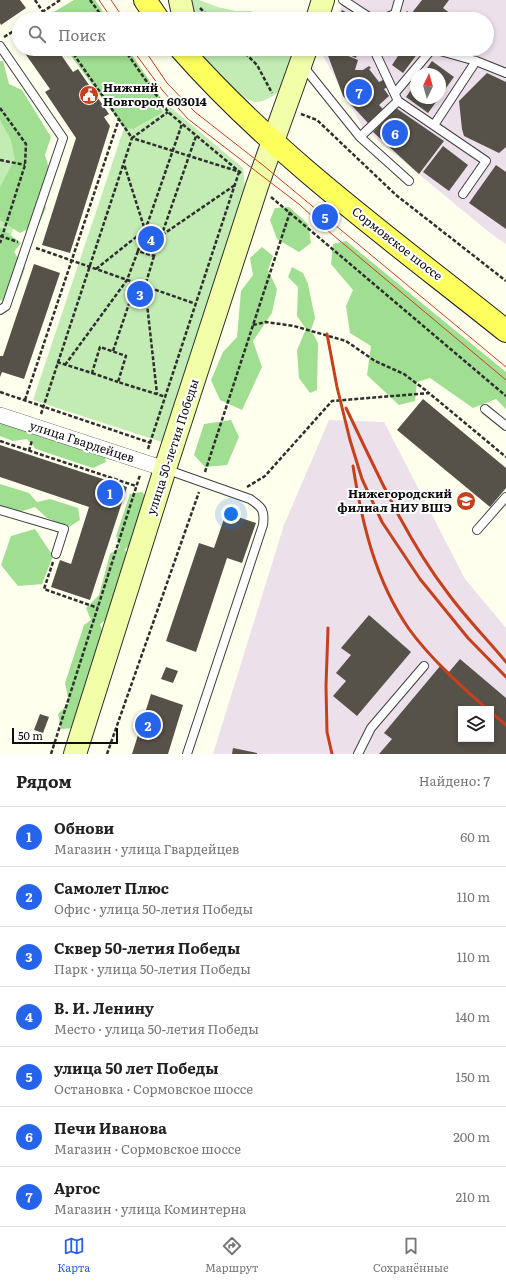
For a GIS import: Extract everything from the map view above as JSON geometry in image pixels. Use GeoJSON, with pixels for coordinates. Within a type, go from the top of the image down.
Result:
{"type":"FeatureCollection","features":[{"type":"Feature","properties":{"kind":"main road"},"geometry":{"type":"LineString","coordinates":[[145,0],[153,12]]}},
{"type":"Feature","properties":{"kind":"main road","name":"Сормовское шоссе"},"geometry":{"type":"LineString","coordinates":[[187,56],[207,78],[328,189],[506,330]]}},
{"type":"Feature","properties":{"kind":"street"},"geometry":{"type":"LineString","coordinates":[[180,0],[183,12]]}},
{"type":"Feature","properties":{"kind":"street"},"geometry":{"type":"LineString","coordinates":[[319,12],[323,0]]}},
{"type":"Feature","properties":{"kind":"street"},"geometry":{"type":"LineString","coordinates":[[197,56],[207,78]]}},
{"type":"Feature","properties":{"kind":"street","name":"улица 50-летия Победы"},"geometry":{"type":"LineString","coordinates":[[75,754],[165,469],[273,140],[304,56]]}},
{"type":"Feature","properties":{"kind":"street","name":"улица Гвардейцев"},"geometry":{"type":"LineString","coordinates":[[0,415],[165,469]]}},
{"type":"Feature","properties":{"kind":"lane"},"geometry":{"type":"LineString","coordinates":[[344,0],[362,12]]}},
{"type":"Feature","properties":{"kind":"lane"},"geometry":{"type":"LineString","coordinates":[[396,12],[399,0]]}},
{"type":"Feature","properties":{"kind":"lane"},"geometry":{"type":"LineString","coordinates":[[0,46],[63,138],[6,306],[0,310]]}},
{"type":"Feature","properties":{"kind":"lane"},"geometry":{"type":"LineString","coordinates":[[304,56],[360,137],[409,181]]}},
{"type":"Feature","properties":{"kind":"lane"},"geometry":{"type":"LineString","coordinates":[[377,56],[397,97],[486,161],[463,194]]}},
{"type":"Feature","properties":{"kind":"lane"},"geometry":{"type":"LineString","coordinates":[[360,137],[397,97],[427,56]]}},
{"type":"Feature","properties":{"kind":"lane"},"geometry":{"type":"LineString","coordinates":[[458,56],[476,61],[506,73]]}},
{"type":"Feature","properties":{"kind":"lane"},"geometry":{"type":"LineString","coordinates":[[434,125],[476,61]]}},
{"type":"Feature","properties":{"kind":"lane"},"geometry":{"type":"LineString","coordinates":[[485,410],[506,426]]}},
{"type":"Feature","properties":{"kind":"lane"},"geometry":{"type":"LineString","coordinates":[[165,469],[250,499],[263,510],[264,517],[263,525],[187,754]]}},
{"type":"Feature","properties":{"kind":"lane"},"geometry":{"type":"LineString","coordinates":[[477,530],[506,497]]}},
{"type":"Feature","properties":{"kind":"lane"},"geometry":{"type":"LineString","coordinates":[[0,510],[64,529],[56,554]]}},
{"type":"Feature","properties":{"kind":"lane"},"geometry":{"type":"LineString","coordinates":[[358,754],[371,728],[424,666]]}},
{"type":"Feature","properties":{"kind":"path"},"geometry":{"type":"LineString","coordinates":[[35,0],[43,12],[60,0]]}},
{"type":"Feature","properties":{"kind":"path"},"geometry":{"type":"LineString","coordinates":[[90,0],[99,12]]}},
{"type":"Feature","properties":{"kind":"path"},"geometry":{"type":"LineString","coordinates":[[0,40],[12,32]]}},
{"type":"Feature","properties":{"kind":"path"},"geometry":{"type":"LineString","coordinates":[[75,56],[132,138],[239,172],[168,112],[129,56]]}},
{"type":"Feature","properties":{"kind":"path"},"geometry":{"type":"LineString","coordinates":[[248,56],[257,65],[273,96]]}},
{"type":"Feature","properties":{"kind":"path"},"geometry":{"type":"LineString","coordinates":[[0,108],[26,144],[25,165],[0,243]]}},
{"type":"Feature","properties":{"kind":"path"},"geometry":{"type":"LineString","coordinates":[[29,450],[132,138],[168,112]]}},
{"type":"Feature","properties":{"kind":"path"},"geometry":{"type":"LineString","coordinates":[[294,112],[317,120],[396,195],[506,281]]}},
{"type":"Feature","properties":{"kind":"path"},"geometry":{"type":"LineString","coordinates":[[25,400],[119,119]]}},
{"type":"Feature","properties":{"kind":"path"},"geometry":{"type":"LineString","coordinates":[[65,365],[128,280],[182,124]]}},
{"type":"Feature","properties":{"kind":"path"},"geometry":{"type":"LineString","coordinates":[[157,394],[145,286],[196,136]]}},
{"type":"Feature","properties":{"kind":"path"},"geometry":{"type":"LineString","coordinates":[[0,160],[25,165]]}},
{"type":"Feature","properties":{"kind":"path"},"geometry":{"type":"LineString","coordinates":[[124,163],[145,230]]}},
{"type":"Feature","properties":{"kind":"path"},"geometry":{"type":"LineString","coordinates":[[162,235],[235,185]]}},
{"type":"Feature","properties":{"kind":"path"},"geometry":{"type":"LineString","coordinates":[[275,200],[506,396]]}},
{"type":"Feature","properties":{"kind":"path"},"geometry":{"type":"LineString","coordinates":[[107,754],[202,482],[290,212]]}},
{"type":"Feature","properties":{"kind":"path"},"geometry":{"type":"LineString","coordinates":[[147,225],[163,231]]}},
{"type":"Feature","properties":{"kind":"path"},"geometry":{"type":"LineString","coordinates":[[96,269],[145,230]]}},
{"type":"Feature","properties":{"kind":"path"},"geometry":{"type":"LineString","coordinates":[[1,236],[196,304]]}},
{"type":"Feature","properties":{"kind":"path"},"geometry":{"type":"LineString","coordinates":[[138,251],[154,256]]}},
{"type":"Feature","properties":{"kind":"path"},"geometry":{"type":"LineString","coordinates":[[113,352],[136,283]]}},
{"type":"Feature","properties":{"kind":"path"},"geometry":{"type":"LineString","coordinates":[[253,325],[266,322],[294,326],[346,341],[375,361],[404,374],[506,457]]}},
{"type":"Feature","properties":{"kind":"path"},"geometry":{"type":"LineString","coordinates":[[92,373],[100,347],[126,356],[118,382]]}},
{"type":"Feature","properties":{"kind":"path"},"geometry":{"type":"LineString","coordinates":[[57,362],[166,397]]}},
{"type":"Feature","properties":{"kind":"path"},"geometry":{"type":"LineString","coordinates":[[0,392],[151,442]]}},
{"type":"Feature","properties":{"kind":"path"},"geometry":{"type":"LineString","coordinates":[[236,494],[265,476],[332,401],[429,393]]}},
{"type":"Feature","properties":{"kind":"path"},"geometry":{"type":"LineString","coordinates":[[0,441],[137,486]]}},
{"type":"Feature","properties":{"kind":"path"},"geometry":{"type":"LineString","coordinates":[[56,554],[44,589],[98,608]]}},
{"type":"Feature","properties":{"kind":"shaded area"},"geometry":{"type":"Polygon","coordinates":[[[344,0],[506,0],[506,244],[490,233],[363,128],[323,56],[494,56],[494,12],[339,12],[344,0]]]}},
{"type":"Feature","properties":{"kind":"shaded area"},"geometry":{"type":"Polygon","coordinates":[[[329,420],[384,422],[465,579],[506,628],[506,754],[213,754],[284,525],[329,420]]]}},
{"type":"Feature","properties":{"kind":"green space"},"geometry":{"type":"Polygon","coordinates":[[[74,0],[95,0],[103,12],[54,12],[74,0]]]}},
{"type":"Feature","properties":{"kind":"green space"},"geometry":{"type":"Polygon","coordinates":[[[188,0],[199,0],[235,11],[253,12],[188,12],[188,0]]]}},
{"type":"Feature","properties":{"kind":"green space"},"geometry":{"type":"Polygon","coordinates":[[[71,56],[133,56],[163,101],[162,113],[134,129],[124,128],[71,56]]]}},
{"type":"Feature","properties":{"kind":"green space"},"geometry":{"type":"Polygon","coordinates":[[[202,56],[293,56],[289,70],[280,89],[277,93],[263,101],[255,102],[240,94],[215,71],[202,56]]]}},
{"type":"Feature","properties":{"kind":"green space"},"geometry":{"type":"Polygon","coordinates":[[[0,61],[3,61],[9,84],[22,90],[51,137],[45,155],[52,179],[40,194],[46,208],[39,223],[20,233],[0,220],[0,187],[15,159],[11,140],[0,120],[0,61]]]}},
{"type":"Feature","properties":{"kind":"green space"},"geometry":{"type":"Polygon","coordinates":[[[0,77],[42,137],[0,271],[0,77]]]}},
{"type":"Feature","properties":{"kind":"green space"},"geometry":{"type":"Polygon","coordinates":[[[163,101],[243,168],[245,189],[165,443],[33,400],[124,128],[135,129],[162,113],[163,101]]]}},
{"type":"Feature","properties":{"kind":"green space"},"geometry":{"type":"Polygon","coordinates":[[[289,207],[308,224],[311,243],[299,252],[277,239],[270,220],[275,208],[289,207]]]}},
{"type":"Feature","properties":{"kind":"green space"},"geometry":{"type":"Polygon","coordinates":[[[0,228],[21,243],[14,252],[25,268],[17,290],[3,301],[0,300],[0,228]]]}},
{"type":"Feature","properties":{"kind":"green space"},"geometry":{"type":"Polygon","coordinates":[[[346,241],[506,372],[506,409],[496,399],[473,408],[430,378],[417,382],[415,401],[399,405],[367,375],[371,346],[350,333],[346,306],[353,290],[331,264],[333,244],[346,241]]]}},
{"type":"Feature","properties":{"kind":"green space"},"geometry":{"type":"Polygon","coordinates":[[[262,247],[273,256],[268,270],[277,289],[272,313],[253,341],[262,367],[242,410],[220,400],[211,380],[223,352],[237,337],[241,291],[253,275],[250,258],[262,247]]]}},
{"type":"Feature","properties":{"kind":"green space"},"geometry":{"type":"Polygon","coordinates":[[[292,267],[303,273],[308,284],[315,318],[311,330],[318,343],[317,390],[310,393],[299,378],[297,350],[306,329],[297,316],[298,287],[288,277],[292,267]]]}},
{"type":"Feature","properties":{"kind":"green space"},"geometry":{"type":"Polygon","coordinates":[[[0,417],[25,425],[30,434],[44,432],[104,452],[106,462],[93,468],[36,449],[27,439],[13,441],[0,436],[0,417]]]}},
{"type":"Feature","properties":{"kind":"green space"},"geometry":{"type":"Polygon","coordinates":[[[231,420],[239,437],[227,465],[205,467],[194,455],[204,424],[231,420]]]}},
{"type":"Feature","properties":{"kind":"green space"},"geometry":{"type":"Polygon","coordinates":[[[0,484],[29,493],[37,502],[50,499],[78,508],[80,520],[69,527],[47,518],[35,507],[19,512],[0,507],[0,484]]]}},
{"type":"Feature","properties":{"kind":"green space"},"geometry":{"type":"Polygon","coordinates":[[[142,492],[150,501],[137,541],[125,549],[128,559],[114,614],[100,624],[105,640],[76,728],[61,729],[58,714],[69,703],[65,683],[84,625],[91,620],[86,608],[99,595],[110,554],[120,547],[116,536],[130,494],[142,492]]]}},
{"type":"Feature","properties":{"kind":"green space"},"geometry":{"type":"Polygon","coordinates":[[[35,529],[53,556],[42,584],[18,586],[1,565],[11,536],[35,529]]]}},
{"type":"Feature","properties":{"kind":"building"},"geometry":{"type":"Polygon","coordinates":[[[0,0],[20,0],[26,8],[20,12],[12,12],[12,18],[1,25],[0,0]]]}},
{"type":"Feature","properties":{"kind":"building"},"geometry":{"type":"Polygon","coordinates":[[[422,0],[449,0],[443,8],[448,12],[413,12],[422,0]]]}},
{"type":"Feature","properties":{"kind":"building"},"geometry":{"type":"Polygon","coordinates":[[[27,56],[62,56],[73,72],[78,69],[109,114],[104,117],[110,126],[70,253],[42,245],[76,138],[45,92],[50,89],[27,56]]]}},
{"type":"Feature","properties":{"kind":"building"},"geometry":{"type":"Polygon","coordinates":[[[328,56],[348,56],[358,60],[355,70],[363,70],[369,66],[371,68],[369,69],[379,82],[385,79],[389,86],[384,89],[389,96],[379,105],[383,109],[368,123],[343,96],[328,56]]]}},
{"type":"Feature","properties":{"kind":"building"},"geometry":{"type":"Polygon","coordinates":[[[398,56],[416,56],[403,73],[392,65],[398,56]]]}},
{"type":"Feature","properties":{"kind":"building"},"geometry":{"type":"Polygon","coordinates":[[[432,61],[442,68],[427,68],[432,61]]]}},
{"type":"Feature","properties":{"kind":"building"},"geometry":{"type":"Polygon","coordinates":[[[446,71],[454,77],[446,88],[446,71]]]}},
{"type":"Feature","properties":{"kind":"building"},"geometry":{"type":"Polygon","coordinates":[[[487,73],[506,82],[506,147],[499,153],[464,136],[462,129],[459,101],[487,73]]]}},
{"type":"Feature","properties":{"kind":"building"},"geometry":{"type":"Polygon","coordinates":[[[410,91],[410,100],[406,97],[410,91]]]}},
{"type":"Feature","properties":{"kind":"building"},"geometry":{"type":"Polygon","coordinates":[[[416,104],[435,104],[428,113],[416,104]]]}},
{"type":"Feature","properties":{"kind":"building"},"geometry":{"type":"Polygon","coordinates":[[[396,108],[444,141],[419,174],[373,132],[396,108]]]}},
{"type":"Feature","properties":{"kind":"building"},"geometry":{"type":"Polygon","coordinates":[[[443,146],[468,165],[449,191],[423,172],[443,146]]]}},
{"type":"Feature","properties":{"kind":"building"},"geometry":{"type":"Polygon","coordinates":[[[496,165],[506,172],[506,229],[469,203],[496,165]]]}},
{"type":"Feature","properties":{"kind":"building"},"geometry":{"type":"Polygon","coordinates":[[[34,264],[60,273],[24,379],[2,372],[0,377],[0,356],[3,356],[34,264]]]}},
{"type":"Feature","properties":{"kind":"building"},"geometry":{"type":"Polygon","coordinates":[[[423,399],[506,468],[506,488],[490,507],[397,430],[423,399]]]}},
{"type":"Feature","properties":{"kind":"building"},"geometry":{"type":"Polygon","coordinates":[[[0,445],[127,487],[90,600],[51,587],[60,560],[71,564],[89,507],[0,477],[0,445]]]}},
{"type":"Feature","properties":{"kind":"building"},"geometry":{"type":"Polygon","coordinates":[[[226,513],[256,523],[242,563],[227,558],[196,652],[166,641],[199,543],[214,548],[226,513]]]}},
{"type":"Feature","properties":{"kind":"building"},"geometry":{"type":"Polygon","coordinates":[[[369,615],[411,652],[357,716],[333,696],[346,681],[336,673],[351,655],[341,648],[369,615]]]}},
{"type":"Feature","properties":{"kind":"building"},"geometry":{"type":"Polygon","coordinates":[[[460,659],[506,698],[506,754],[379,754],[392,739],[384,733],[441,665],[449,672],[460,659]]]}},
{"type":"Feature","properties":{"kind":"building"},"geometry":{"type":"Polygon","coordinates":[[[166,667],[178,671],[173,683],[161,679],[166,667]]]}},
{"type":"Feature","properties":{"kind":"building"},"geometry":{"type":"Polygon","coordinates":[[[151,694],[183,705],[168,754],[132,754],[151,694]]]}},
{"type":"Feature","properties":{"kind":"building"},"geometry":{"type":"Polygon","coordinates":[[[40,714],[49,717],[43,733],[34,730],[40,714]]]}},
{"type":"Feature","properties":{"kind":"building"},"geometry":{"type":"Polygon","coordinates":[[[233,748],[257,753],[257,754],[232,754],[233,748]]]}},
{"type":"Feature","properties":{"kind":"tram line"},"geometry":{"type":"LineString","coordinates":[[99,0],[107,12]]}},
{"type":"Feature","properties":{"kind":"tram line"},"geometry":{"type":"LineString","coordinates":[[111,0],[119,12]]}},
{"type":"Feature","properties":{"kind":"tram line"},"geometry":{"type":"LineString","coordinates":[[137,56],[163,91],[188,119],[300,205],[327,230],[506,380]]}},
{"type":"Feature","properties":{"kind":"tram line"},"geometry":{"type":"LineString","coordinates":[[149,56],[167,83],[195,112],[264,166],[506,367]]}},
{"type":"Feature","properties":{"kind":"railway"},"geometry":{"type":"LineString","coordinates":[[327,334],[337,387],[350,440],[362,479],[382,522],[420,579],[468,638],[506,677]]}},
{"type":"Feature","properties":{"kind":"railway"},"geometry":{"type":"LineString","coordinates":[[346,408],[392,503],[418,549],[454,601],[506,662]]}},
{"type":"Feature","properties":{"kind":"railway"},"geometry":{"type":"LineString","coordinates":[[353,466],[361,509],[372,550],[387,591],[397,610],[409,629],[426,650],[456,681],[484,706]]}},
{"type":"Feature","properties":{"kind":"railway"},"geometry":{"type":"LineString","coordinates":[[328,628],[326,686],[327,732],[332,754]]}},
{"type":"Feature","properties":{"kind":"railway"},"geometry":{"type":"LineString","coordinates":[[494,715],[506,725]]}},
{"type":"Feature","properties":{"kind":"place","name":"Аргос"},"geometry":{"type":"Point","coordinates":[359,92]}},
{"type":"Feature","properties":{"kind":"place","name":"Нижний Новгород 603014"},"geometry":{"type":"Point","coordinates":[89,95]}},
{"type":"Feature","properties":{"kind":"place","name":"Печи Иванова"},"geometry":{"type":"Point","coordinates":[395,133]}},
{"type":"Feature","properties":{"kind":"place","name":"улица 50 лет Победы"},"geometry":{"type":"Point","coordinates":[325,217]}},
{"type":"Feature","properties":{"kind":"place","name":"В. И. Ленину"},"geometry":{"type":"Point","coordinates":[151,239]}},
{"type":"Feature","properties":{"kind":"place","name":"Сквер 50-летия Победы"},"geometry":{"type":"Point","coordinates":[140,294]}},
{"type":"Feature","properties":{"kind":"place","name":"Обнови"},"geometry":{"type":"Point","coordinates":[110,493]}},
{"type":"Feature","properties":{"kind":"place","name":"Нижегородский филиал НИУ ВШЭ"},"geometry":{"type":"Point","coordinates":[466,501]}},
{"type":"Feature","properties":{"kind":"place","name":"Самолет Плюс"},"geometry":{"type":"Point","coordinates":[148,725]}}]}
